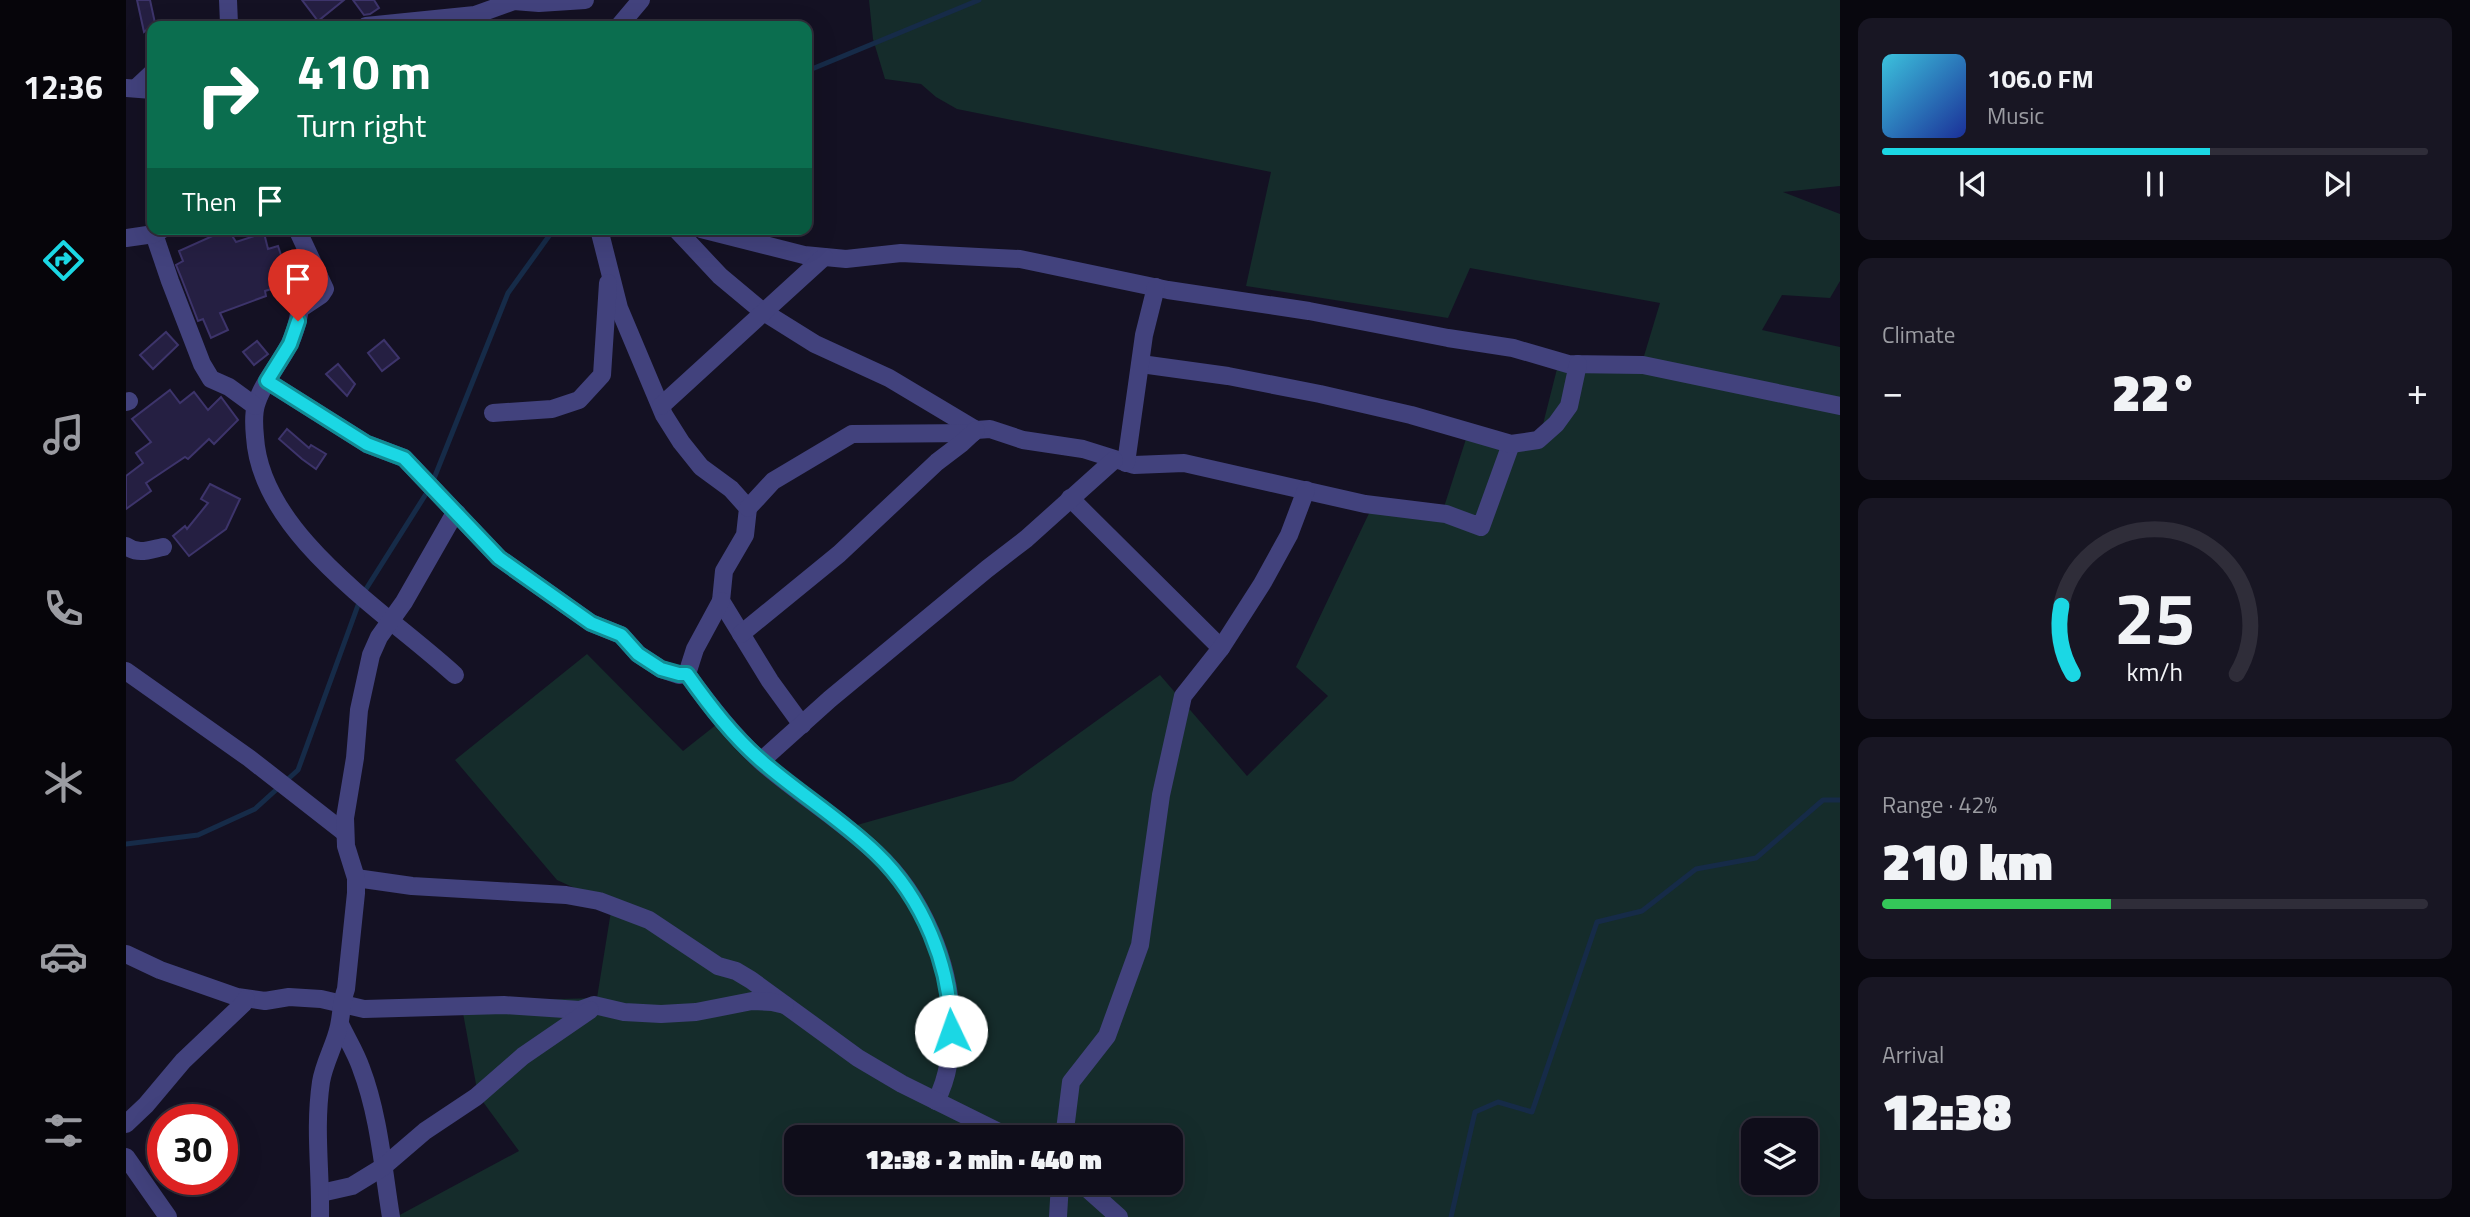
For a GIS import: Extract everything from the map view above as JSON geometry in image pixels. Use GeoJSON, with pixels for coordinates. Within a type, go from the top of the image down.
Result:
{"type":"FeatureCollection","features":[{"type":"Feature","properties":{"kind":"street"},"geometry":{"type":"LineString","coordinates":[[394,21],[514,0],[539,3],[585,0]]}},
{"type":"Feature","properties":{"kind":"street"},"geometry":{"type":"LineString","coordinates":[[623,21],[641,0]]}},
{"type":"Feature","properties":{"kind":"street"},"geometry":{"type":"LineString","coordinates":[[225,1],[229,21]]}},
{"type":"Feature","properties":{"kind":"street"},"geometry":{"type":"LineString","coordinates":[[126,238],[147,234]]}},
{"type":"Feature","properties":{"kind":"street"},"geometry":{"type":"LineString","coordinates":[[160,235],[202,364],[211,379],[229,387],[256,406]]}},
{"type":"Feature","properties":{"kind":"street"},"geometry":{"type":"LineString","coordinates":[[300,235],[325,289],[321,295],[300,309],[290,344],[267,381],[256,406],[256,448],[265,480],[279,507],[341,578],[456,675]]}},
{"type":"Feature","properties":{"kind":"street"},"geometry":{"type":"LineString","coordinates":[[601,235],[620,308],[661,406],[681,442],[701,467],[731,489],[748,508]]}},
{"type":"Feature","properties":{"kind":"street"},"geometry":{"type":"LineString","coordinates":[[682,235],[720,276],[762,312],[815,344],[889,378],[974,432]]}},
{"type":"Feature","properties":{"kind":"street"},"geometry":{"type":"LineString","coordinates":[[725,235],[804,255],[846,259],[901,253],[1020,259],[1156,287],[1514,348],[1568,364],[1643,365],[1840,407]]}},
{"type":"Feature","properties":{"kind":"street"},"geometry":{"type":"LineString","coordinates":[[661,406],[824,257]]}},
{"type":"Feature","properties":{"kind":"street"},"geometry":{"type":"LineString","coordinates":[[493,413],[552,409],[579,400],[602,375],[609,267]]}},
{"type":"Feature","properties":{"kind":"street"},"geometry":{"type":"LineString","coordinates":[[761,761],[830,699],[1026,539],[1070,498],[1120,461],[1156,287]]}},
{"type":"Feature","properties":{"kind":"street"},"geometry":{"type":"LineString","coordinates":[[1141,364],[1228,376],[1320,394],[1411,415],[1511,444],[1538,440],[1556,424],[1569,406],[1578,364]]}},
{"type":"Feature","properties":{"kind":"street"},"geometry":{"type":"LineString","coordinates":[[267,381],[367,444],[404,458],[499,558],[591,623],[621,635],[638,654],[661,669],[687,674]]}},
{"type":"Feature","properties":{"kind":"street"},"geometry":{"type":"LineString","coordinates":[[687,674],[695,649],[721,601],[724,571],[745,535],[748,508],[773,481],[852,434],[974,432],[990,429],[1023,440],[1083,449],[1134,465],[1184,463],[1364,503],[1446,514],[1481,527],[1511,444]]}},
{"type":"Feature","properties":{"kind":"street"},"geometry":{"type":"LineString","coordinates":[[741,634],[839,554],[906,494],[937,461],[974,432]]}},
{"type":"Feature","properties":{"kind":"street"},"geometry":{"type":"LineString","coordinates":[[1066,1125],[1071,1082],[1107,1036],[1140,945],[1161,795],[1183,696],[1221,648],[1262,584],[1289,535],[1306,490]]}},
{"type":"Feature","properties":{"kind":"street"},"geometry":{"type":"LineString","coordinates":[[1070,498],[1221,648]]}},
{"type":"Feature","properties":{"kind":"street"},"geometry":{"type":"LineString","coordinates":[[320,1217],[321,1193],[316,1148],[321,1079],[340,1024],[341,1003],[346,989],[356,878],[346,846],[345,818],[355,758],[359,710],[371,655],[379,637],[457,513]]}},
{"type":"Feature","properties":{"kind":"street"},"geometry":{"type":"LineString","coordinates":[[126,546],[132,551],[143,552],[163,547]]}},
{"type":"Feature","properties":{"kind":"street"},"geometry":{"type":"LineString","coordinates":[[721,601],[770,681],[802,725]]}},
{"type":"Feature","properties":{"kind":"street"},"geometry":{"type":"LineString","coordinates":[[126,670],[250,758],[345,833]]}},
{"type":"Feature","properties":{"kind":"street"},"geometry":{"type":"LineString","coordinates":[[687,674],[709,705],[761,761],[877,854],[908,890],[929,929],[944,969],[951,1006],[951,1056],[944,1086],[936,1101]]}},
{"type":"Feature","properties":{"kind":"street"},"geometry":{"type":"LineString","coordinates":[[356,878],[447,889],[566,895],[599,901],[649,920],[718,966],[736,971],[751,980],[858,1058],[985,1125]]}},
{"type":"Feature","properties":{"kind":"street"},"geometry":{"type":"LineString","coordinates":[[126,954],[204,986],[246,999],[289,997],[341,1003],[364,1009],[503,1005],[569,1010],[594,1005],[624,1012],[662,1014],[696,1012],[752,1002],[772,1002],[786,1006]]}},
{"type":"Feature","properties":{"kind":"street"},"geometry":{"type":"LineString","coordinates":[[126,1124],[183,1061],[246,999]]}},
{"type":"Feature","properties":{"kind":"street"},"geometry":{"type":"LineString","coordinates":[[321,1193],[352,1186],[383,1167],[432,1125],[476,1097],[523,1056],[594,1005]]}},
{"type":"Feature","properties":{"kind":"street"},"geometry":{"type":"LineString","coordinates":[[340,1024],[362,1069],[391,1217]]}},
{"type":"Feature","properties":{"kind":"street"},"geometry":{"type":"LineString","coordinates":[[126,1157],[167,1217]]}},
{"type":"Feature","properties":{"kind":"street"},"geometry":{"type":"LineString","coordinates":[[1058,1217],[1059,1195]]}},
{"type":"Feature","properties":{"kind":"street"},"geometry":{"type":"LineString","coordinates":[[1094,1195],[1119,1217]]}},
{"type":"Feature","properties":{"kind":"green space"},"geometry":{"type":"Polygon","coordinates":[[[869,0],[1840,0],[1840,186],[1783,192],[1840,214],[1840,281],[1830,298],[1782,295],[1762,330],[1840,347],[1840,1217],[396,1217],[519,1151],[478,1095],[461,1002],[597,998],[612,905],[557,880],[455,760],[587,654],[683,751],[721,721],[850,827],[1013,781],[1160,675],[1247,776],[1328,696],[1296,667],[1372,507],[1443,510],[1466,439],[1539,440],[1559,361],[1641,366],[1660,303],[1470,268],[1448,318],[1246,286],[1271,172],[957,109],[936,97],[921,84],[885,79],[873,39],[869,0]]]}},
{"type":"Feature","properties":{"kind":"building"},"geometry":{"type":"Polygon","coordinates":[[[137,0],[150,0],[155,21],[147,21],[147,30],[144,32],[137,0]]]}},
{"type":"Feature","properties":{"kind":"building"},"geometry":{"type":"Polygon","coordinates":[[[302,0],[344,0],[318,21],[302,0]]]}},
{"type":"Feature","properties":{"kind":"building"},"geometry":{"type":"Polygon","coordinates":[[[353,0],[374,0],[379,8],[364,15],[353,0]]]}},
{"type":"Feature","properties":{"kind":"building"},"geometry":{"type":"Polygon","coordinates":[[[215,235],[232,235],[236,242],[264,235],[268,249],[278,246],[283,261],[291,258],[297,281],[265,291],[266,296],[220,313],[228,330],[211,338],[203,319],[198,321],[176,265],[183,261],[179,251],[215,235]]]}},
{"type":"Feature","properties":{"kind":"building"},"geometry":{"type":"Polygon","coordinates":[[[166,332],[178,345],[153,369],[140,355],[166,332]]]}},
{"type":"Feature","properties":{"kind":"building"},"geometry":{"type":"Polygon","coordinates":[[[384,340],[399,358],[382,371],[368,353],[384,340]]]}},
{"type":"Feature","properties":{"kind":"building"},"geometry":{"type":"Polygon","coordinates":[[[257,341],[268,354],[254,365],[243,352],[257,341]]]}},
{"type":"Feature","properties":{"kind":"building"},"geometry":{"type":"Polygon","coordinates":[[[338,364],[355,384],[347,396],[326,374],[338,364]]]}},
{"type":"Feature","properties":{"kind":"building"},"geometry":{"type":"Polygon","coordinates":[[[170,390],[180,403],[194,392],[208,410],[221,397],[238,420],[214,444],[209,439],[188,459],[185,457],[146,483],[151,491],[126,509],[126,476],[143,463],[136,453],[151,442],[132,419],[170,390]]]}},
{"type":"Feature","properties":{"kind":"building"},"geometry":{"type":"Polygon","coordinates":[[[287,429],[309,448],[311,445],[326,454],[316,469],[279,439],[287,429]]]}},
{"type":"Feature","properties":{"kind":"building"},"geometry":{"type":"Polygon","coordinates":[[[210,484],[240,499],[226,529],[189,556],[173,536],[185,526],[187,529],[208,503],[201,499],[210,484]]]}},
{"type":"Feature","properties":{"kind":"waterway"},"geometry":{"type":"LineString","coordinates":[[812,69],[979,0]]}},
{"type":"Feature","properties":{"kind":"waterway"},"geometry":{"type":"LineString","coordinates":[[126,844],[198,835],[255,809],[298,770],[361,597],[431,486],[508,293],[550,235]]}},
{"type":"Feature","properties":{"kind":"waterway"},"geometry":{"type":"LineString","coordinates":[[1451,1217],[1475,1112],[1498,1102],[1532,1112],[1597,922],[1642,911],[1696,869],[1756,858],[1823,800],[1840,800]]}},
{"type":"Feature","properties":{"kind":"route"},"geometry":{"type":"LineString","coordinates":[[298,321],[290,344],[267,381],[367,444],[404,458],[499,558],[591,623],[621,635],[638,654],[661,669],[687,674],[709,705],[761,761],[877,854],[908,890],[929,929],[944,969],[951,1006],[951,1031]]}}]}
